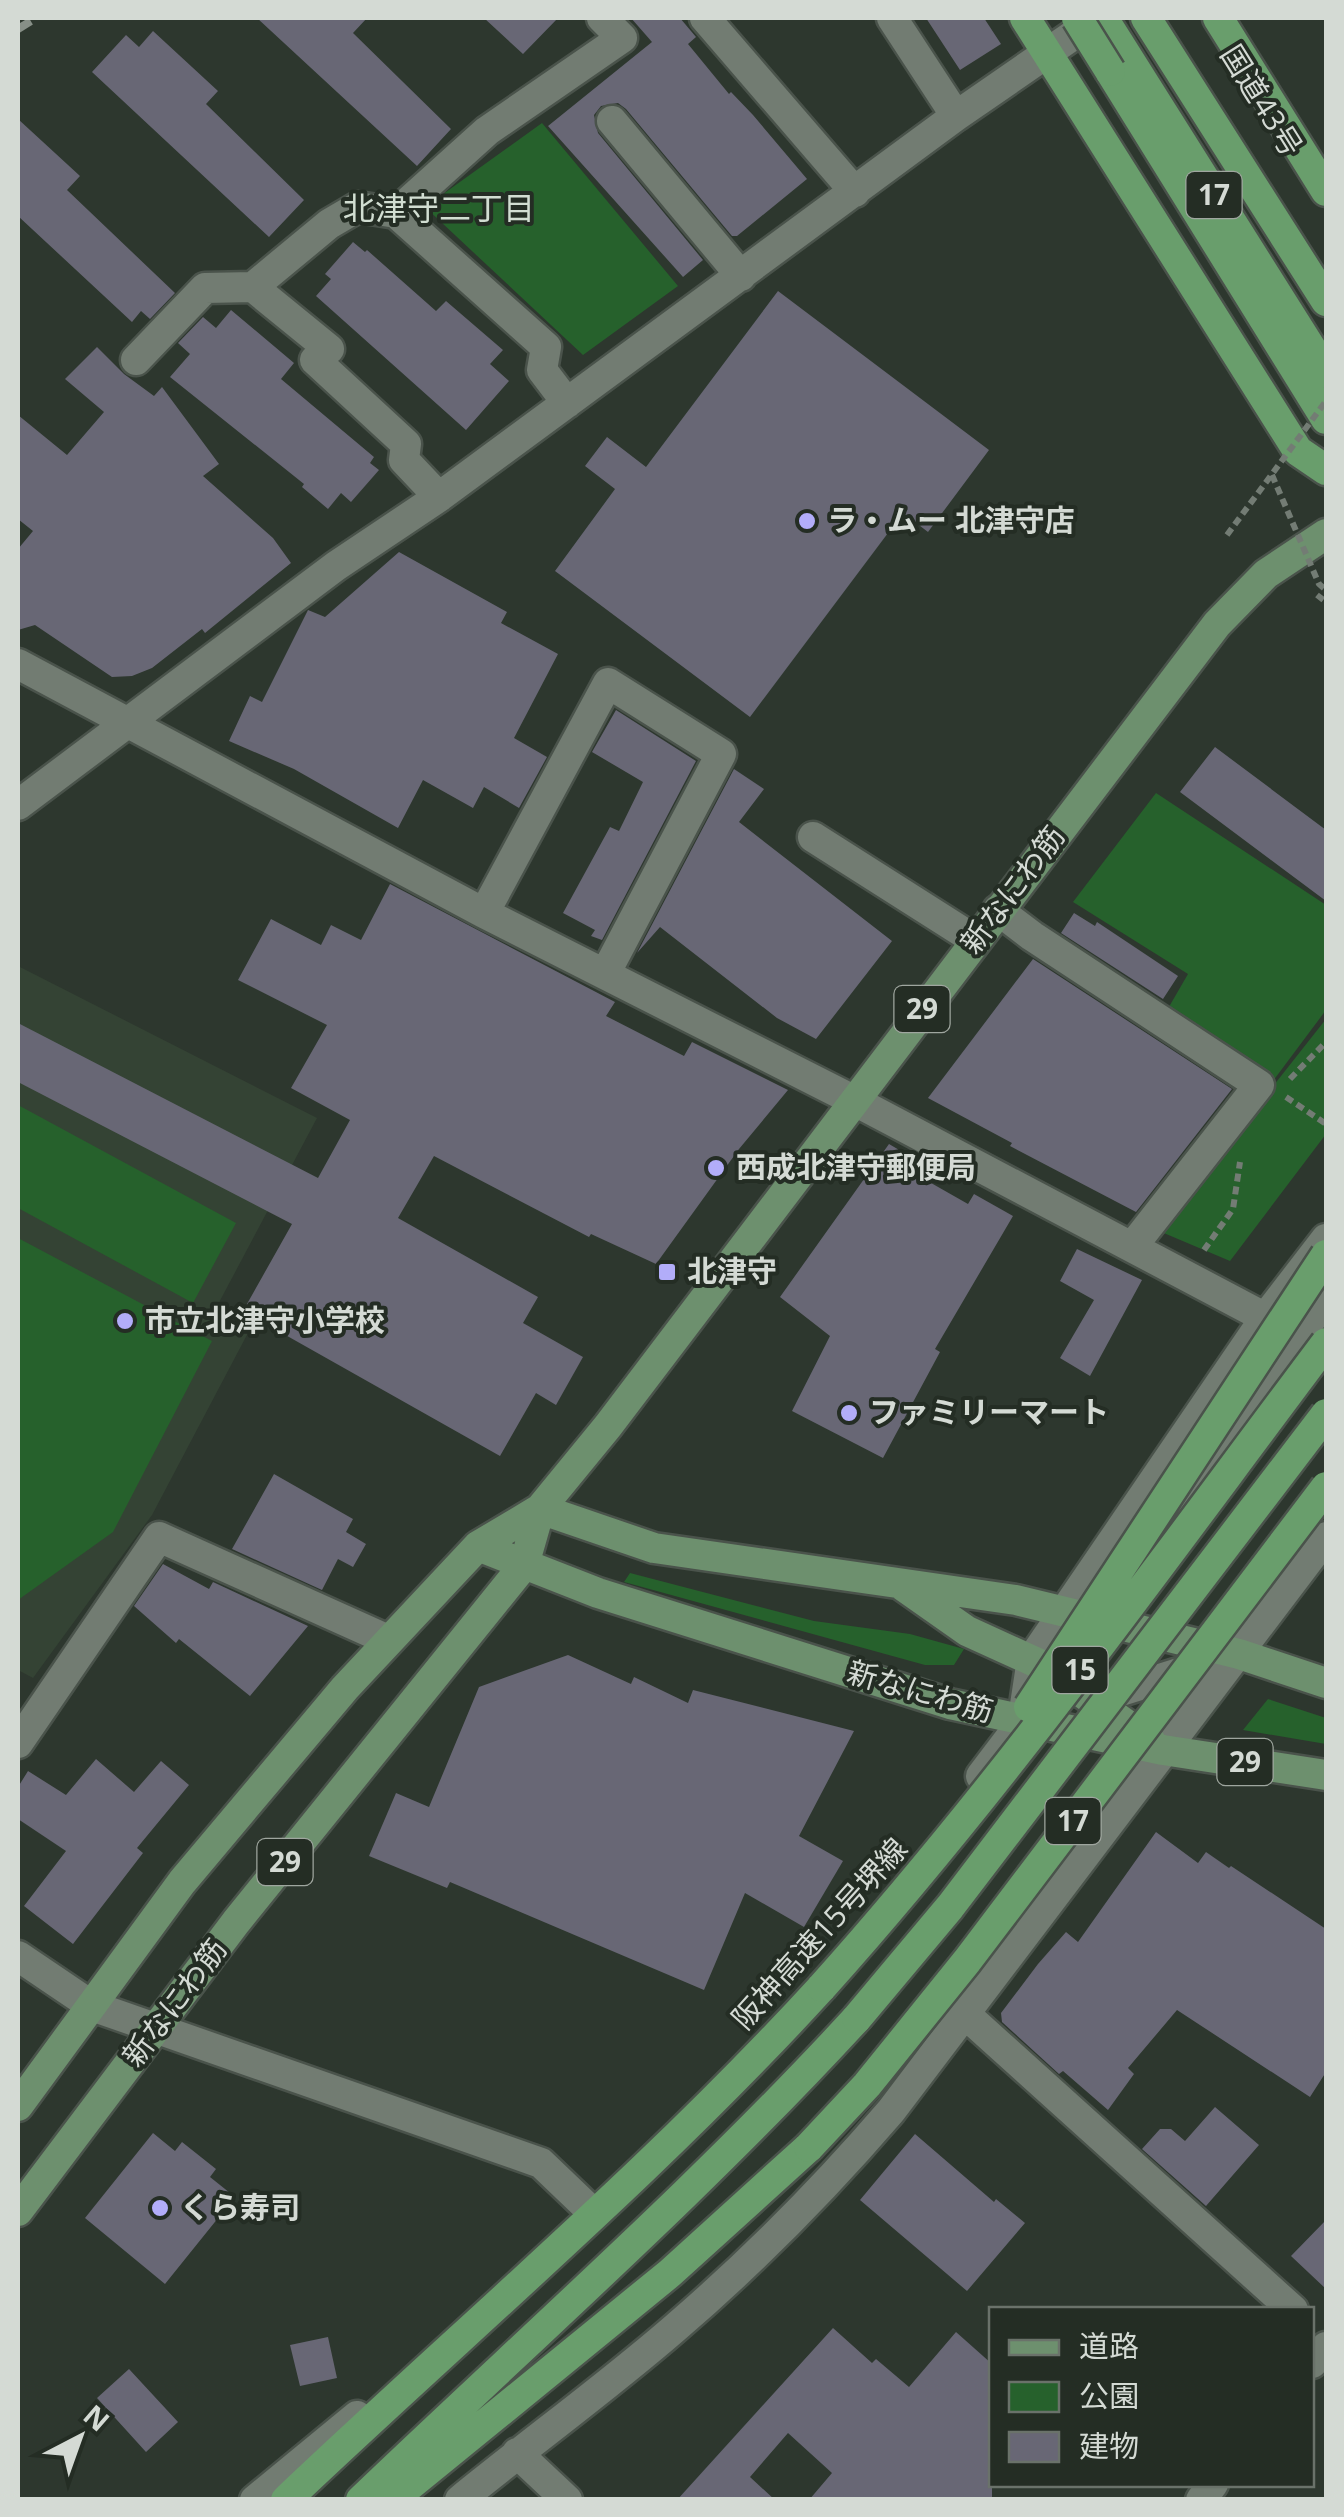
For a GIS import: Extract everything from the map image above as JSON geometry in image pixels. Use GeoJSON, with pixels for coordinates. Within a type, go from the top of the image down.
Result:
{"type":"FeatureCollection","features":[{"type":"Feature","properties":{"kind":"highway"},"geometry":{"type":"LineString","coordinates":[[1025,18],[1298,452],[1326,470]]}},
{"type":"Feature","properties":{"kind":"highway"},"geometry":{"type":"LineString","coordinates":[[1076,18],[1326,419]]}},
{"type":"Feature","properties":{"kind":"highway","name":"17"},"geometry":{"type":"LineString","coordinates":[[1101,18],[1326,372]]}},
{"type":"Feature","properties":{"kind":"highway","name":"17"},"geometry":{"type":"LineString","coordinates":[[1146,18],[1326,301]]}},
{"type":"Feature","properties":{"kind":"highway"},"geometry":{"type":"LineString","coordinates":[[1218,18],[1326,190]]}},
{"type":"Feature","properties":{"kind":"highway","name":"国道43号"},"geometry":{"type":"LineString","coordinates":[[1171,24],[1326,274]]}},
{"type":"Feature","properties":{"kind":"highway"},"geometry":{"type":"LineString","coordinates":[[913,1885],[1326,1255]]}},
{"type":"Feature","properties":{"kind":"highway","name":"阪神高速15号堺線"},"geometry":{"type":"LineString","coordinates":[[286,2500],[724,2094],[913,1885],[1317,1343]]}},
{"type":"Feature","properties":{"kind":"highway","name":"15"},"geometry":{"type":"LineString","coordinates":[[361,2500],[680,2202],[857,2018],[950,1907],[1326,1414]]}},
{"type":"Feature","properties":{"kind":"highway","name":"17"},"geometry":{"type":"LineString","coordinates":[[392,2500],[745,2208],[856,2097],[967,1962],[1326,1487]]}},
{"type":"Feature","properties":{"kind":"main road","name":"新なにわ筋"},"geometry":{"type":"LineString","coordinates":[[18,2106],[182,1882],[388,1640],[478,1546],[540,1509],[608,1426],[1217,624],[1266,574],[1326,534]]}},
{"type":"Feature","properties":{"kind":"main road","name":"新なにわ筋"},"geometry":{"type":"LineString","coordinates":[[18,2210],[236,1922],[524,1565],[540,1509]]}},
{"type":"Feature","properties":{"kind":"main road"},"geometry":{"type":"LineString","coordinates":[[540,1509],[654,1548],[1016,1600],[1239,1654],[1326,1683]]}},
{"type":"Feature","properties":{"kind":"main road","name":"新なにわ筋"},"geometry":{"type":"LineString","coordinates":[[478,1546],[598,1592],[932,1698],[1163,1750],[1326,1774]]}},
{"type":"Feature","properties":{"kind":"main road"},"geometry":{"type":"LineString","coordinates":[[896,1582],[967,1631],[1044,1667],[1163,1750]]}},
{"type":"Feature","properties":{"kind":"street"},"geometry":{"type":"LineString","coordinates":[[396,213],[487,131],[622,38],[602,18]]}},
{"type":"Feature","properties":{"kind":"street"},"geometry":{"type":"LineString","coordinates":[[705,18],[855,192]]}},
{"type":"Feature","properties":{"kind":"street"},"geometry":{"type":"LineString","coordinates":[[892,18],[956,116]]}},
{"type":"Feature","properties":{"kind":"street"},"geometry":{"type":"LineString","coordinates":[[18,804],[336,566],[440,497],[956,116],[1101,18]]}},
{"type":"Feature","properties":{"kind":"street"},"geometry":{"type":"LineString","coordinates":[[612,121],[741,276]]}},
{"type":"Feature","properties":{"kind":"street"},"geometry":{"type":"LineString","coordinates":[[136,360],[205,288],[253,287],[329,224],[358,207],[396,213],[546,347],[542,370],[567,402]]}},
{"type":"Feature","properties":{"kind":"street"},"geometry":{"type":"LineString","coordinates":[[253,287],[329,349],[315,360],[406,444],[404,460],[440,497]]}},
{"type":"Feature","properties":{"kind":"street"},"geometry":{"type":"LineString","coordinates":[[18,664],[484,913],[854,1100],[1317,1343]]}},
{"type":"Feature","properties":{"kind":"street"},"geometry":{"type":"LineString","coordinates":[[484,913],[608,683],[722,754],[605,974]]}},
{"type":"Feature","properties":{"kind":"street"},"geometry":{"type":"LineString","coordinates":[[812,837],[976,940]]}},
{"type":"Feature","properties":{"kind":"street"},"geometry":{"type":"LineString","coordinates":[[998,910],[1259,1086],[1132,1247]]}},
{"type":"Feature","properties":{"kind":"street"},"geometry":{"type":"LineString","coordinates":[[255,2500],[438,2350],[734,2067],[849,1945],[1023,1721],[1063,1612],[1265,1318],[1326,1239]]}},
{"type":"Feature","properties":{"kind":"street"},"geometry":{"type":"LineString","coordinates":[[1044,1667],[1098,1619],[1317,1343],[1326,1298]]}},
{"type":"Feature","properties":{"kind":"street"},"geometry":{"type":"LineString","coordinates":[[18,1743],[29,1703],[159,1537],[388,1640]]}},
{"type":"Feature","properties":{"kind":"street"},"geometry":{"type":"LineString","coordinates":[[460,2500],[676,2328],[829,2184],[965,2014],[1326,1538]]}},
{"type":"Feature","properties":{"kind":"street"},"geometry":{"type":"LineString","coordinates":[[1023,1721],[1239,1654]]}},
{"type":"Feature","properties":{"kind":"street"},"geometry":{"type":"LineString","coordinates":[[18,1956],[92,2006],[541,2164],[587,2208]]}},
{"type":"Feature","properties":{"kind":"street"},"geometry":{"type":"LineString","coordinates":[[965,2014],[1290,2307]]}},
{"type":"Feature","properties":{"kind":"street"},"geometry":{"type":"LineString","coordinates":[[517,2454],[567,2500]]}},
{"type":"Feature","properties":{"kind":"path"},"geometry":{"type":"LineString","coordinates":[[1227,535],[1326,401]]}},
{"type":"Feature","properties":{"kind":"path"},"geometry":{"type":"LineString","coordinates":[[1272,474],[1319,584],[1326,590]]}},
{"type":"Feature","properties":{"kind":"path"},"geometry":{"type":"LineString","coordinates":[[1317,595],[1326,602]]}},
{"type":"Feature","properties":{"kind":"path"},"geometry":{"type":"LineString","coordinates":[[1326,1042],[1278,1091],[1326,1124]]}},
{"type":"Feature","properties":{"kind":"path"},"geometry":{"type":"LineString","coordinates":[[1186,1275],[1233,1209],[1245,1148]]}},
{"type":"Feature","properties":{"kind":"shaded area","name":"市立北津守小学校"},"geometry":{"type":"Polygon","coordinates":[[[18,966],[317,1118],[215,1310],[249,1331],[152,1515],[33,1678],[18,1670],[18,966]]]}},
{"type":"Feature","properties":{"kind":"green space"},"geometry":{"type":"Polygon","coordinates":[[[542,123],[678,286],[583,355],[425,207],[542,123]]]}},
{"type":"Feature","properties":{"kind":"green space"},"geometry":{"type":"Polygon","coordinates":[[[1156,793],[1326,905],[1326,1010],[1273,1081],[1166,1012],[1188,974],[1073,902],[1156,793]]]}},
{"type":"Feature","properties":{"kind":"green space"},"geometry":{"type":"Polygon","coordinates":[[[1326,1019],[1326,1134],[1230,1261],[1159,1231],[1326,1019]]]}},
{"type":"Feature","properties":{"kind":"green space"},"geometry":{"type":"Polygon","coordinates":[[[18,1105],[236,1223],[193,1303],[18,1208],[18,1105]]]}},
{"type":"Feature","properties":{"kind":"green space"},"geometry":{"type":"Polygon","coordinates":[[[18,1238],[212,1341],[113,1532],[18,1600],[18,1238]]]}},
{"type":"Feature","properties":{"kind":"green space"},"geometry":{"type":"Polygon","coordinates":[[[630,1573],[814,1621],[910,1634],[964,1649],[954,1665],[925,1665],[624,1582],[630,1573]]]}},
{"type":"Feature","properties":{"kind":"green space"},"geometry":{"type":"Polygon","coordinates":[[[1268,1699],[1326,1718],[1326,1744],[1243,1730],[1268,1699]]]}},
{"type":"Feature","properties":{"kind":"building"},"geometry":{"type":"Polygon","coordinates":[[[257,18],[367,18],[353,33],[451,129],[417,166],[257,18]]]}},
{"type":"Feature","properties":{"kind":"building"},"geometry":{"type":"Polygon","coordinates":[[[484,18],[558,18],[523,54],[484,18]]]}},
{"type":"Feature","properties":{"kind":"building"},"geometry":{"type":"Polygon","coordinates":[[[631,18],[680,18],[696,37],[688,44],[807,179],[737,236],[732,236],[626,109],[618,103],[601,106],[594,115],[598,133],[703,260],[683,277],[548,126],[652,42],[631,18]]]}},
{"type":"Feature","properties":{"kind":"building"},"geometry":{"type":"Polygon","coordinates":[[[926,18],[984,18],[1001,44],[960,70],[926,18]]]}},
{"type":"Feature","properties":{"kind":"building"},"geometry":{"type":"Polygon","coordinates":[[[153,31],[218,91],[206,104],[304,200],[269,237],[92,72],[126,35],[139,47],[153,31]]]}},
{"type":"Feature","properties":{"kind":"building"},"geometry":{"type":"Polygon","coordinates":[[[18,119],[80,176],[67,190],[175,293],[150,319],[141,311],[132,322],[18,216],[18,119]]]}},
{"type":"Feature","properties":{"kind":"building"},"geometry":{"type":"Polygon","coordinates":[[[353,242],[436,311],[446,301],[503,350],[490,364],[509,381],[466,430],[316,296],[331,279],[325,274],[353,242]]]}},
{"type":"Feature","properties":{"kind":"building"},"geometry":{"type":"Polygon","coordinates":[[[778,291],[989,450],[928,532],[903,513],[750,717],[555,571],[615,489],[585,466],[607,437],[646,467],[778,291]]]}},
{"type":"Feature","properties":{"kind":"building"},"geometry":{"type":"Polygon","coordinates":[[[231,310],[294,363],[281,379],[374,457],[370,463],[379,470],[351,502],[341,493],[328,509],[302,487],[304,484],[170,377],[190,354],[178,343],[203,317],[216,328],[231,310]]]}},
{"type":"Feature","properties":{"kind":"building"},"geometry":{"type":"Polygon","coordinates":[[[97,347],[154,396],[162,387],[219,464],[203,476],[273,538],[291,563],[205,633],[202,629],[152,668],[132,676],[112,677],[35,625],[18,630],[18,549],[33,531],[18,519],[18,415],[67,455],[104,412],[65,379],[97,347]]]}},
{"type":"Feature","properties":{"kind":"building"},"geometry":{"type":"Polygon","coordinates":[[[399,552],[507,612],[501,623],[558,654],[514,738],[547,757],[519,808],[484,787],[473,808],[423,780],[398,828],[294,769],[229,741],[250,696],[262,702],[308,610],[325,617],[399,552]]]}},
{"type":"Feature","properties":{"kind":"building"},"geometry":{"type":"Polygon","coordinates":[[[616,710],[696,761],[602,940],[591,936],[595,930],[563,913],[610,827],[619,831],[643,782],[592,752],[616,710]]]}},
{"type":"Feature","properties":{"kind":"building"},"geometry":{"type":"Polygon","coordinates":[[[1215,747],[1326,830],[1326,901],[1180,792],[1215,747]]]}},
{"type":"Feature","properties":{"kind":"building"},"geometry":{"type":"Polygon","coordinates":[[[734,769],[764,789],[739,822],[892,941],[816,1039],[777,1018],[660,927],[637,953],[734,769]]]}},
{"type":"Feature","properties":{"kind":"building"},"geometry":{"type":"Polygon","coordinates":[[[390,884],[615,1002],[606,1016],[684,1056],[692,1042],[788,1090],[739,1149],[656,1264],[591,1234],[589,1237],[434,1156],[398,1218],[538,1297],[523,1323],[583,1357],[556,1405],[536,1393],[500,1456],[243,1311],[292,1224],[18,1082],[18,1023],[318,1178],[350,1120],[291,1088],[327,1025],[238,980],[271,919],[321,945],[331,925],[361,940],[390,884]]]}},
{"type":"Feature","properties":{"kind":"building"},"geometry":{"type":"Polygon","coordinates":[[[1074,913],[1095,926],[1097,922],[1178,976],[1163,999],[1061,933],[1074,913]]]}},
{"type":"Feature","properties":{"kind":"building"},"geometry":{"type":"Polygon","coordinates":[[[1033,959],[1232,1089],[1136,1212],[928,1098],[1033,959]]]}},
{"type":"Feature","properties":{"kind":"building"},"geometry":{"type":"Polygon","coordinates":[[[889,1144],[923,1164],[917,1175],[968,1204],[974,1194],[1013,1216],[935,1349],[940,1352],[883,1458],[792,1411],[830,1336],[780,1297],[889,1144]]]}},
{"type":"Feature","properties":{"kind":"building"},"geometry":{"type":"Polygon","coordinates":[[[1077,1249],[1142,1280],[1090,1376],[1060,1358],[1094,1300],[1060,1281],[1077,1249]]]}},
{"type":"Feature","properties":{"kind":"building"},"geometry":{"type":"Polygon","coordinates":[[[274,1474],[353,1519],[346,1532],[366,1544],[353,1567],[338,1559],[322,1590],[232,1549],[274,1474]]]}},
{"type":"Feature","properties":{"kind":"building"},"geometry":{"type":"Polygon","coordinates":[[[163,1564],[209,1589],[213,1582],[308,1626],[250,1696],[179,1639],[176,1643],[134,1606],[163,1564]]]}},
{"type":"Feature","properties":{"kind":"building"},"geometry":{"type":"Polygon","coordinates":[[[568,1655],[631,1684],[634,1677],[688,1703],[693,1690],[854,1731],[799,1836],[843,1861],[804,1927],[745,1893],[704,1990],[450,1882],[447,1888],[369,1856],[396,1793],[429,1807],[479,1687],[568,1655]]]}},
{"type":"Feature","properties":{"kind":"building"},"geometry":{"type":"Polygon","coordinates":[[[96,1759],[134,1792],[161,1761],[189,1785],[137,1848],[143,1853],[73,1944],[24,1906],[66,1851],[18,1819],[18,1787],[28,1771],[66,1795],[96,1759]]]}},
{"type":"Feature","properties":{"kind":"building"},"geometry":{"type":"Polygon","coordinates":[[[1156,1832],[1198,1863],[1206,1852],[1231,1866],[1326,1929],[1326,2072],[1310,2097],[1177,2010],[1128,2068],[1134,2074],[1108,2110],[1063,2071],[1059,2074],[1002,2022],[1001,2013],[1066,1932],[1078,1942],[1156,1832]]]}},
{"type":"Feature","properties":{"kind":"building"},"geometry":{"type":"Polygon","coordinates":[[[1215,2107],[1259,2145],[1206,2206],[1142,2149],[1160,2129],[1171,2129],[1185,2141],[1215,2107]]]}},
{"type":"Feature","properties":{"kind":"building","name":"くら寿司"},"geometry":{"type":"Polygon","coordinates":[[[153,2133],[175,2151],[182,2142],[216,2169],[210,2177],[235,2197],[165,2284],[85,2218],[153,2133]]]}},
{"type":"Feature","properties":{"kind":"building"},"geometry":{"type":"Polygon","coordinates":[[[915,2134],[994,2202],[996,2199],[1025,2223],[967,2291],[860,2200],[915,2134]]]}},
{"type":"Feature","properties":{"kind":"building"},"geometry":{"type":"Polygon","coordinates":[[[1326,2220],[1326,2289],[1291,2256],[1326,2220]]]}},
{"type":"Feature","properties":{"kind":"building"},"geometry":{"type":"Polygon","coordinates":[[[833,2328],[872,2363],[876,2359],[909,2387],[956,2332],[989,2361],[992,2500],[809,2500],[832,2473],[788,2433],[750,2477],[775,2500],[677,2500],[833,2328]]]}},
{"type":"Feature","properties":{"kind":"building"},"geometry":{"type":"Polygon","coordinates":[[[328,2337],[337,2378],[300,2386],[290,2345],[328,2337]]]}},
{"type":"Feature","properties":{"kind":"building"},"geometry":{"type":"Polygon","coordinates":[[[129,2369],[178,2422],[146,2452],[97,2398],[129,2369]]]}},
{"type":"Feature","properties":{"kind":"railway"},"geometry":{"type":"LineString","coordinates":[[18,29],[36,18]]}},
{"type":"Feature","properties":{"kind":"place","name":"ラ・ムー 北津守店"},"geometry":{"type":"Point","coordinates":[807,521]}},
{"type":"Feature","properties":{"kind":"place","name":"西成北津守郵便局"},"geometry":{"type":"Point","coordinates":[716,1168]}},
{"type":"Feature","properties":{"kind":"place","name":"北津守"},"geometry":{"type":"Point","coordinates":[667,1272]}},
{"type":"Feature","properties":{"kind":"place","name":"市立北津守小学校"},"geometry":{"type":"Point","coordinates":[125,1321]}},
{"type":"Feature","properties":{"kind":"place","name":"ファミリーマート"},"geometry":{"type":"Point","coordinates":[849,1413]}},
{"type":"Feature","properties":{"kind":"place","name":"くら寿司"},"geometry":{"type":"Point","coordinates":[160,2208]}},
{"type":"Feature","properties":{"kind":"district","name":"北津守二丁目"},"geometry":{"type":"Point","coordinates":[439,209]}}]}
